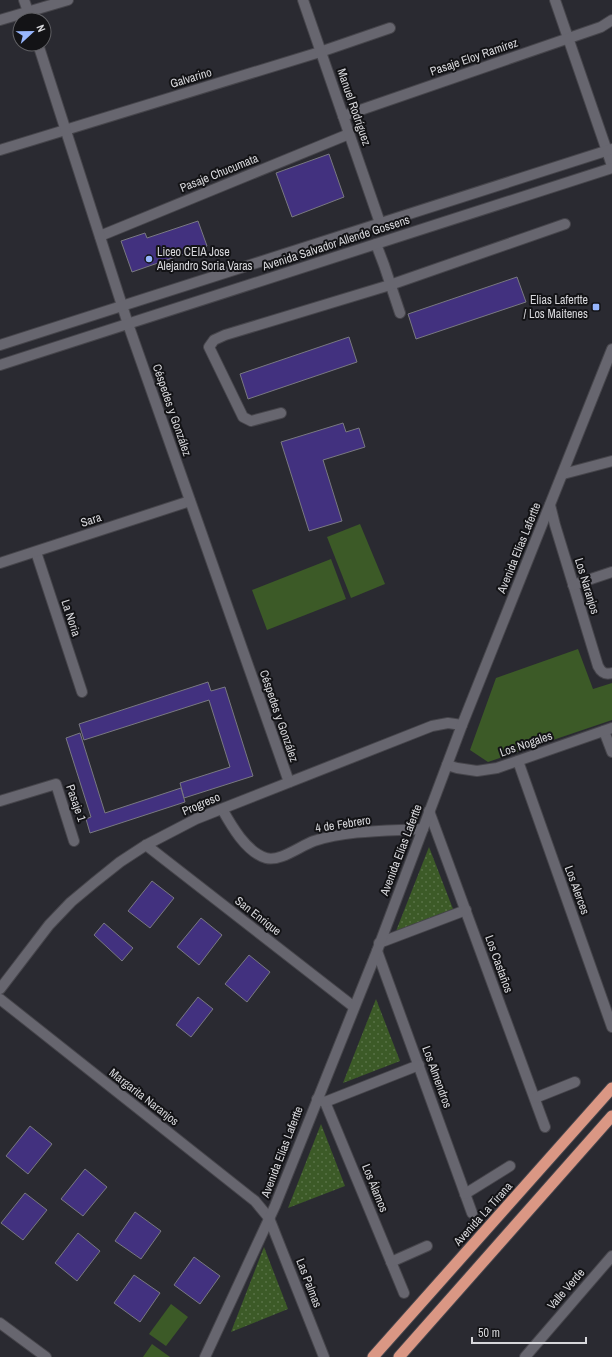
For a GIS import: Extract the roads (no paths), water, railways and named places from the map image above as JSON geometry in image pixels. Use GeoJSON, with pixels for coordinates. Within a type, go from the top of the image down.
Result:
{"type":"FeatureCollection","features":[{"type":"Feature","properties":{"kind":"highway","name":"Avenida La Tirana"},"geometry":{"type":"LineString","coordinates":[[373,1357],[612,1088]]}},
{"type":"Feature","properties":{"kind":"highway"},"geometry":{"type":"LineString","coordinates":[[398,1357],[612,1116]]}},
{"type":"Feature","properties":{"kind":"street"},"geometry":{"type":"LineString","coordinates":[[24,0],[28,12]]}},
{"type":"Feature","properties":{"kind":"street"},"geometry":{"type":"LineString","coordinates":[[39,12],[68,0]]}},
{"type":"Feature","properties":{"kind":"street","name":"Manuel Rodríguez"},"geometry":{"type":"LineString","coordinates":[[303,0],[380,223]]}},
{"type":"Feature","properties":{"kind":"street"},"geometry":{"type":"LineString","coordinates":[[555,0],[609,150],[612,167]]}},
{"type":"Feature","properties":{"kind":"street"},"geometry":{"type":"LineString","coordinates":[[0,20],[12,18]]}},
{"type":"Feature","properties":{"kind":"street","name":"Pasaje Eloy Ramírez"},"geometry":{"type":"LineString","coordinates":[[343,116],[601,27],[612,20]]}},
{"type":"Feature","properties":{"kind":"street","name":"Galvarino"},"geometry":{"type":"LineString","coordinates":[[0,150],[320,52],[390,28]]}},
{"type":"Feature","properties":{"kind":"street","name":"Céspedes y González"},"geometry":{"type":"LineString","coordinates":[[41,52],[128,324],[288,782]]}},
{"type":"Feature","properties":{"kind":"street","name":"Pasaje Chucumata"},"geometry":{"type":"LineString","coordinates":[[100,236],[349,134]]}},
{"type":"Feature","properties":{"kind":"street","name":"Avenida Salvador Allende Gossens"},"geometry":{"type":"LineString","coordinates":[[0,346],[609,150]]}},
{"type":"Feature","properties":{"kind":"street","name":"Avenida Salvador Allende Gossens"},"geometry":{"type":"LineString","coordinates":[[0,365],[612,167]]}},
{"type":"Feature","properties":{"kind":"street"},"geometry":{"type":"LineString","coordinates":[[281,413],[251,421],[243,417],[209,347],[214,340],[390,285],[565,224]]}},
{"type":"Feature","properties":{"kind":"street"},"geometry":{"type":"LineString","coordinates":[[376,244],[400,313]]}},
{"type":"Feature","properties":{"kind":"street","name":"Avenida Elías Lafertte"},"geometry":{"type":"LineString","coordinates":[[205,1357],[275,1206],[321,1100],[354,1007],[462,725],[612,349]]}},
{"type":"Feature","properties":{"kind":"street"},"geometry":{"type":"LineString","coordinates":[[563,474],[612,460]]}},
{"type":"Feature","properties":{"kind":"street","name":"Sara"},"geometry":{"type":"LineString","coordinates":[[0,563],[190,501]]}},
{"type":"Feature","properties":{"kind":"street","name":"Los Naranjos"},"geometry":{"type":"LineString","coordinates":[[550,505],[598,666],[608,673]]}},
{"type":"Feature","properties":{"kind":"street","name":"La Noria"},"geometry":{"type":"LineString","coordinates":[[36,552],[82,692]]}},
{"type":"Feature","properties":{"kind":"street"},"geometry":{"type":"LineString","coordinates":[[573,585],[612,572]]}},
{"type":"Feature","properties":{"kind":"street","name":"Progreso"},"geometry":{"type":"LineString","coordinates":[[0,989],[49,925],[71,902],[113,867],[146,845],[190,822],[432,726],[448,723],[462,725]]}},
{"type":"Feature","properties":{"kind":"street"},"geometry":{"type":"LineString","coordinates":[[608,729],[612,752]]}},
{"type":"Feature","properties":{"kind":"street","name":"Los Nogales"},"geometry":{"type":"LineString","coordinates":[[447,765],[477,771],[497,768],[608,729]]}},
{"type":"Feature","properties":{"kind":"street","name":"Los Alerces"},"geometry":{"type":"LineString","coordinates":[[518,761],[612,1027]]}},
{"type":"Feature","properties":{"kind":"street","name":"Pasaje 1"},"geometry":{"type":"LineString","coordinates":[[0,801],[56,784],[74,841]]}},
{"type":"Feature","properties":{"kind":"street","name":"4 de Febrero"},"geometry":{"type":"LineString","coordinates":[[222,809],[231,825],[243,841],[256,853],[270,859],[282,856],[305,844],[326,838],[358,833],[423,829]]}},
{"type":"Feature","properties":{"kind":"street","name":"Los Castaños"},"geometry":{"type":"LineString","coordinates":[[430,811],[545,1126]]}},
{"type":"Feature","properties":{"kind":"street","name":"San Enrique"},"geometry":{"type":"LineString","coordinates":[[146,845],[354,1007]]}},
{"type":"Feature","properties":{"kind":"street"},"geometry":{"type":"LineString","coordinates":[[378,947],[466,910]]}},
{"type":"Feature","properties":{"kind":"street","name":"Los Almendros"},"geometry":{"type":"LineString","coordinates":[[378,947],[472,1213]]}},
{"type":"Feature","properties":{"kind":"street","name":"Margarita Naranjos"},"geometry":{"type":"LineString","coordinates":[[0,1000],[255,1201],[269,1218]]}},
{"type":"Feature","properties":{"kind":"street"},"geometry":{"type":"LineString","coordinates":[[321,1100],[419,1065]]}},
{"type":"Feature","properties":{"kind":"street"},"geometry":{"type":"LineString","coordinates":[[534,1098],[575,1082]]}},
{"type":"Feature","properties":{"kind":"street","name":"Los Álamos"},"geometry":{"type":"LineString","coordinates":[[321,1100],[404,1293]]}},
{"type":"Feature","properties":{"kind":"street"},"geometry":{"type":"LineString","coordinates":[[465,1194],[510,1166]]}},
{"type":"Feature","properties":{"kind":"street","name":"Las Palmas"},"geometry":{"type":"LineString","coordinates":[[269,1218],[324,1357]]}},
{"type":"Feature","properties":{"kind":"street"},"geometry":{"type":"LineString","coordinates":[[391,1262],[427,1246]]}},
{"type":"Feature","properties":{"kind":"street","name":"Valle Verde"},"geometry":{"type":"LineString","coordinates":[[525,1357],[612,1256]]}},
{"type":"Feature","properties":{"kind":"street"},"geometry":{"type":"LineString","coordinates":[[0,1323],[46,1357]]}},
{"type":"Feature","properties":{"kind":"place","name":"Liceo CEIA Jose Alejandro Soria Varas"},"geometry":{"type":"Point","coordinates":[149,259]}},
{"type":"Feature","properties":{"kind":"place","name":"Elias Lafertte / Los Maitenes"},"geometry":{"type":"Point","coordinates":[596,307]}}]}
